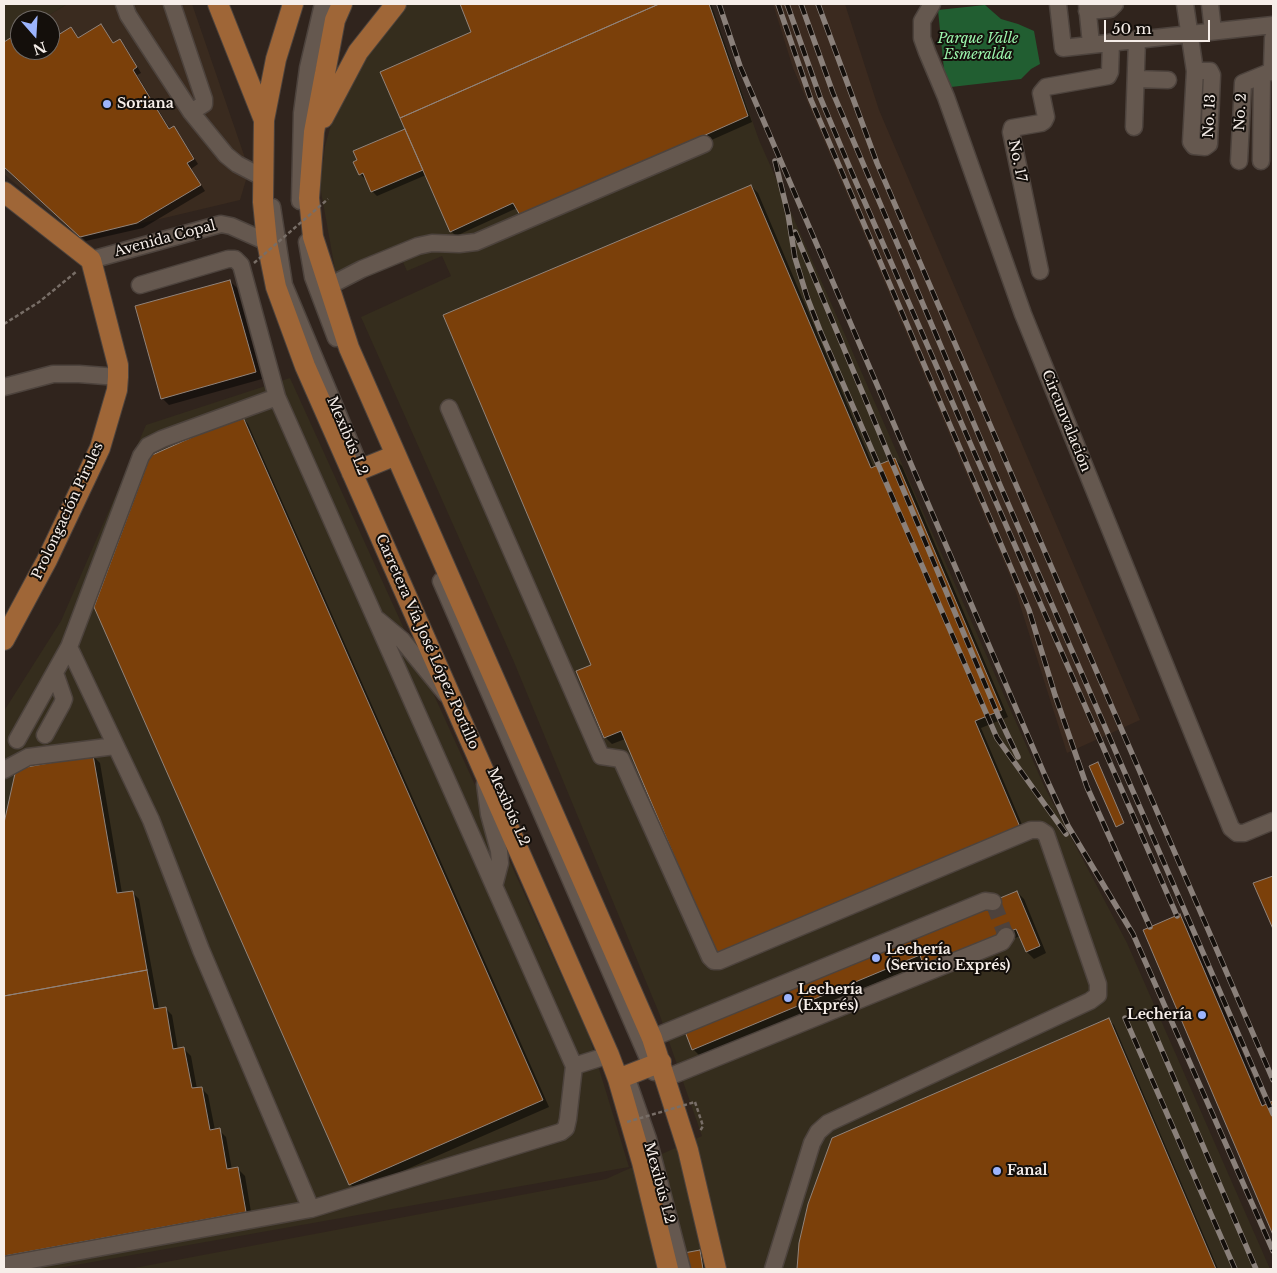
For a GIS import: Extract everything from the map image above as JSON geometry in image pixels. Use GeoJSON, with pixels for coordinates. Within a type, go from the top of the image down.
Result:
{"type":"FeatureCollection","features":[{"type":"Feature","properties":{"kind":"main road"},"geometry":{"type":"LineString","coordinates":[[218,4],[264,120]]}},
{"type":"Feature","properties":{"kind":"main road","name":"Carretera Vía José López Portillo"},"geometry":{"type":"LineString","coordinates":[[294,4],[276,59],[264,120],[263,202],[267,242],[276,287],[305,366],[357,471],[454,704],[608,1055],[622,1077],[668,1269]]}},
{"type":"Feature","properties":{"kind":"main road"},"geometry":{"type":"LineString","coordinates":[[342,4],[335,20],[314,132],[309,198],[313,238],[349,348],[391,457],[652,1038],[659,1068],[688,1150],[716,1269]]}},
{"type":"Feature","properties":{"kind":"main road"},"geometry":{"type":"LineString","coordinates":[[314,132],[358,52],[396,4]]}},
{"type":"Feature","properties":{"kind":"main road"},"geometry":{"type":"LineString","coordinates":[[6,198],[91,260]]}},
{"type":"Feature","properties":{"kind":"main road","name":"Prolongación Pirules"},"geometry":{"type":"LineString","coordinates":[[4,640],[47,560],[100,448],[116,390],[118,365],[91,260]]}},
{"type":"Feature","properties":{"kind":"main road"},"geometry":{"type":"LineString","coordinates":[[357,471],[391,457]]}},
{"type":"Feature","properties":{"kind":"main road"},"geometry":{"type":"LineString","coordinates":[[622,1077],[659,1068]]}},
{"type":"Feature","properties":{"kind":"street"},"geometry":{"type":"LineString","coordinates":[[172,4],[204,99],[204,104],[191,112]]}},
{"type":"Feature","properties":{"kind":"street","name":"Mexibús L2"},"geometry":{"type":"LineString","coordinates":[[301,4],[286,53],[274,106],[268,154],[271,200],[284,284],[357,471],[648,1139],[682,1269]]}},
{"type":"Feature","properties":{"kind":"street","name":"Mexibús L2"},"geometry":{"type":"LineString","coordinates":[[323,4],[308,68],[302,113],[300,200],[313,277],[340,349],[391,457],[659,1068],[679,1153],[706,1249],[709,1269]]}},
{"type":"Feature","properties":{"kind":"street","name":"Circunvalación"},"geometry":{"type":"LineString","coordinates":[[932,4],[922,21],[922,38],[946,97],[1023,314],[1231,828],[1237,833],[1244,833],[1273,821]]}},
{"type":"Feature","properties":{"kind":"street"},"geometry":{"type":"LineString","coordinates":[[1058,4],[1063,48],[1273,25]]}},
{"type":"Feature","properties":{"kind":"street"},"geometry":{"type":"LineString","coordinates":[[1091,44],[1087,7],[1110,9],[1115,4]]}},
{"type":"Feature","properties":{"kind":"street"},"geometry":{"type":"LineString","coordinates":[[1185,4],[1195,72]]}},
{"type":"Feature","properties":{"kind":"street"},"geometry":{"type":"LineString","coordinates":[[1210,4],[1213,31]]}},
{"type":"Feature","properties":{"kind":"street"},"geometry":{"type":"LineString","coordinates":[[128,5],[191,112],[226,156],[262,177]]}},
{"type":"Feature","properties":{"kind":"street","name":"No. 2"},"geometry":{"type":"LineString","coordinates":[[1239,161],[1243,83],[1270,72],[1272,68],[1273,38]]}},
{"type":"Feature","properties":{"kind":"street"},"geometry":{"type":"LineString","coordinates":[[1134,128],[1137,39]]}},
{"type":"Feature","properties":{"kind":"street","name":"No. 17"},"geometry":{"type":"LineString","coordinates":[[1040,271],[1011,132],[1012,128],[1041,124],[1044,121],[1046,117],[1041,92],[1046,87],[1108,76],[1110,72],[1111,42]]}},
{"type":"Feature","properties":{"kind":"street","name":"No. 2"},"geometry":{"type":"LineString","coordinates":[[1261,161],[1262,76]]}},
{"type":"Feature","properties":{"kind":"street"},"geometry":{"type":"LineString","coordinates":[[1136,79],[1168,80]]}},
{"type":"Feature","properties":{"kind":"street"},"geometry":{"type":"LineString","coordinates":[[329,286],[362,269],[418,246],[432,243],[459,244],[476,242],[704,144]]}},
{"type":"Feature","properties":{"kind":"street","name":"Avenida Copal"},"geometry":{"type":"LineString","coordinates":[[91,260],[221,224],[231,226],[267,242]]}},
{"type":"Feature","properties":{"kind":"street"},"geometry":{"type":"LineString","coordinates":[[4,1265],[311,1209],[561,1132],[566,1128],[568,1119],[574,1066],[277,397],[241,265],[235,260],[228,258],[140,284]]}},
{"type":"Feature","properties":{"kind":"street"},"geometry":{"type":"LineString","coordinates":[[4,387],[52,374],[118,377]]}},
{"type":"Feature","properties":{"kind":"street"},"geometry":{"type":"LineString","coordinates":[[17,740],[55,674],[68,647],[141,456],[148,446],[162,439],[277,397]]}},
{"type":"Feature","properties":{"kind":"street"},"geometry":{"type":"LineString","coordinates":[[449,408],[601,756],[621,759],[710,957],[714,961],[719,961],[1030,830],[1040,830],[1046,834],[1098,984],[1098,994],[1090,1001],[828,1123],[818,1132],[812,1143],[773,1269]]}},
{"type":"Feature","properties":{"kind":"street"},"geometry":{"type":"LineString","coordinates":[[375,617],[402,640],[454,704]]}},
{"type":"Feature","properties":{"kind":"street"},"geometry":{"type":"LineString","coordinates":[[68,647],[151,820],[201,950],[311,1209]]}},
{"type":"Feature","properties":{"kind":"street"},"geometry":{"type":"LineString","coordinates":[[45,735],[64,698],[55,674]]}},
{"type":"Feature","properties":{"kind":"street"},"geometry":{"type":"LineString","coordinates":[[4,770],[28,757],[115,746]]}},
{"type":"Feature","properties":{"kind":"street"},"geometry":{"type":"LineString","coordinates":[[484,772],[489,814],[499,851],[500,863],[494,886]]}},
{"type":"Feature","properties":{"kind":"street"},"geometry":{"type":"LineString","coordinates":[[652,1038],[985,901],[993,902]]}},
{"type":"Feature","properties":{"kind":"street"},"geometry":{"type":"LineString","coordinates":[[659,1068],[1002,942],[1006,936]]}},
{"type":"Feature","properties":{"kind":"street"},"geometry":{"type":"LineString","coordinates":[[574,1066],[608,1055]]}},
{"type":"Feature","properties":{"kind":"path"},"geometry":{"type":"LineString","coordinates":[[254,263],[328,199]]}},
{"type":"Feature","properties":{"kind":"path"},"geometry":{"type":"LineString","coordinates":[[4,324],[39,302],[91,260]]}},
{"type":"Feature","properties":{"kind":"path"},"geometry":{"type":"LineString","coordinates":[[627,1122],[696,1102],[703,1126]]}},
{"type":"Feature","properties":{"kind":"shaded area"},"geometry":{"type":"Polygon","coordinates":[[[4,4],[67,4],[57,10],[10,10],[10,39],[4,43],[4,4]]]}},
{"type":"Feature","properties":{"kind":"shaded area"},"geometry":{"type":"Polygon","coordinates":[[[67,4],[192,4],[245,158],[251,163],[240,200],[80,238],[4,174],[4,43],[10,39],[10,60],[60,60],[60,10],[57,10],[67,4]]]}},
{"type":"Feature","properties":{"kind":"shaded area"},"geometry":{"type":"Polygon","coordinates":[[[404,4],[711,4],[759,140],[1045,788],[1127,943],[1270,1269],[129,1269],[606,1179],[702,1136],[659,1013],[514,662],[361,317],[451,276],[442,256],[407,271],[403,262],[367,277],[336,275],[320,186],[325,146],[340,93],[404,4]]]}},
{"type":"Feature","properties":{"kind":"shaded area"},"geometry":{"type":"Polygon","coordinates":[[[773,4],[845,4],[879,110],[1140,720],[1067,753],[1013,583],[793,68],[773,4]]]}},
{"type":"Feature","properties":{"kind":"shaded area"},"geometry":{"type":"Polygon","coordinates":[[[290,378],[589,1036],[629,1167],[53,1269],[4,1269],[4,711],[61,621],[146,425],[290,378]]]}},
{"type":"Feature","properties":{"kind":"green space","name":"Parque Valle Esmeralda"},"geometry":{"type":"Polygon","coordinates":[[[985,5],[1001,19],[1034,31],[1040,64],[1031,69],[1021,79],[951,87],[944,70],[938,10],[985,5]]]}},
{"type":"Feature","properties":{"kind":"building"},"geometry":{"type":"Polygon","coordinates":[[[460,4],[659,4],[400,118],[380,72],[471,32],[460,4]]]}},
{"type":"Feature","properties":{"kind":"building"},"geometry":{"type":"Polygon","coordinates":[[[659,4],[709,4],[748,116],[521,217],[513,203],[450,232],[400,118],[659,4]]]}},
{"type":"Feature","properties":{"kind":"building"},"geometry":{"type":"Polygon","coordinates":[[[101,24],[113,43],[120,39],[137,67],[133,70],[169,129],[174,126],[194,159],[187,163],[201,185],[137,223],[80,237],[4,167],[4,42],[10,38],[10,60],[60,60],[60,34],[71,27],[78,38],[101,24]]]}},
{"type":"Feature","properties":{"kind":"building"},"geometry":{"type":"Polygon","coordinates":[[[405,129],[423,170],[371,192],[363,173],[359,175],[353,162],[357,160],[353,151],[405,129]]]}},
{"type":"Feature","properties":{"kind":"building"},"geometry":{"type":"Polygon","coordinates":[[[751,185],[871,468],[895,458],[1002,710],[975,721],[1020,827],[716,955],[621,731],[604,738],[576,671],[591,665],[443,315],[751,185]]]}},
{"type":"Feature","properties":{"kind":"building"},"geometry":{"type":"Polygon","coordinates":[[[230,280],[256,372],[161,399],[135,306],[230,280]]]}},
{"type":"Feature","properties":{"kind":"building"},"geometry":{"type":"Polygon","coordinates":[[[242,415],[543,1100],[349,1185],[94,607],[150,456],[242,415]]]}},
{"type":"Feature","properties":{"kind":"building"},"geometry":{"type":"Polygon","coordinates":[[[93,755],[117,893],[133,891],[147,970],[4,996],[4,823],[16,769],[93,755]]]}},
{"type":"Feature","properties":{"kind":"building"},"geometry":{"type":"Polygon","coordinates":[[[1098,762],[1124,823],[1116,827],[1089,766],[1098,762]]]}},
{"type":"Feature","properties":{"kind":"building"},"geometry":{"type":"Polygon","coordinates":[[[1273,876],[1273,929],[1253,883],[1273,876]]]}},
{"type":"Feature","properties":{"kind":"building","name":"Lechería (Exprés)"},"geometry":{"type":"Polygon","coordinates":[[[1017,891],[1040,946],[1026,952],[1016,929],[924,967],[920,955],[692,1050],[684,1029],[1017,891]]]}},
{"type":"Feature","properties":{"kind":"building","name":"Lechería"},"geometry":{"type":"Polygon","coordinates":[[[1180,914],[1262,1106],[1273,1101],[1273,1235],[1143,930],[1180,914]]]}},
{"type":"Feature","properties":{"kind":"building"},"geometry":{"type":"Polygon","coordinates":[[[147,970],[154,1009],[166,1007],[173,1049],[184,1047],[192,1088],[202,1087],[210,1130],[220,1128],[227,1169],[238,1167],[246,1212],[4,1256],[4,996],[147,970]]]}},
{"type":"Feature","properties":{"kind":"building","name":"Fanal"},"geometry":{"type":"Polygon","coordinates":[[[1109,1018],[1216,1269],[797,1269],[799,1243],[808,1204],[832,1138],[1109,1018]]]}},
{"type":"Feature","properties":{"kind":"building"},"geometry":{"type":"Polygon","coordinates":[[[700,1250],[703,1269],[687,1269],[684,1253],[700,1250]]]}},
{"type":"Feature","properties":{"kind":"tunnel"},"geometry":{"type":"LineString","coordinates":[[993,902],[1006,936]]}},
{"type":"Feature","properties":{"kind":"railway"},"geometry":{"type":"LineString","coordinates":[[719,4],[740,66],[1046,778],[1068,826],[1133,934],[1273,1251]]}},
{"type":"Feature","properties":{"kind":"railway"},"geometry":{"type":"LineString","coordinates":[[778,4],[811,100],[1029,610],[1055,695],[1087,787],[1150,927]]}},
{"type":"Feature","properties":{"kind":"railway"},"geometry":{"type":"LineString","coordinates":[[787,4],[820,97],[852,173],[1177,916]]}},
{"type":"Feature","properties":{"kind":"railway"},"geometry":{"type":"LineString","coordinates":[[801,4],[833,93],[1000,485],[1273,1114]]}},
{"type":"Feature","properties":{"kind":"railway"},"geometry":{"type":"LineString","coordinates":[[818,4],[877,163],[1273,1080]]}},
{"type":"Feature","properties":{"kind":"railway"},"geometry":{"type":"LineString","coordinates":[[775,161],[788,214],[795,258],[821,333],[997,738],[1066,834]]}},
{"type":"Feature","properties":{"kind":"railway"},"geometry":{"type":"LineString","coordinates":[[795,232],[998,715],[1018,757]]}},
{"type":"Feature","properties":{"kind":"railway"},"geometry":{"type":"LineString","coordinates":[[1145,1011],[1256,1269]]}},
{"type":"Feature","properties":{"kind":"railway"},"geometry":{"type":"LineString","coordinates":[[1125,1018],[1235,1269]]}},
{"type":"Feature","properties":{"kind":"place","name":"Soriana"},"geometry":{"type":"Point","coordinates":[107,104]}},
{"type":"Feature","properties":{"kind":"place","name":"Lechería (Servicio Exprés)"},"geometry":{"type":"Point","coordinates":[876,958]}},
{"type":"Feature","properties":{"kind":"place","name":"Lechería (Exprés)"},"geometry":{"type":"Point","coordinates":[788,998]}},
{"type":"Feature","properties":{"kind":"place","name":"Lechería"},"geometry":{"type":"Point","coordinates":[1202,1015]}},
{"type":"Feature","properties":{"kind":"place","name":"Fanal"},"geometry":{"type":"Point","coordinates":[997,1171]}}]}
